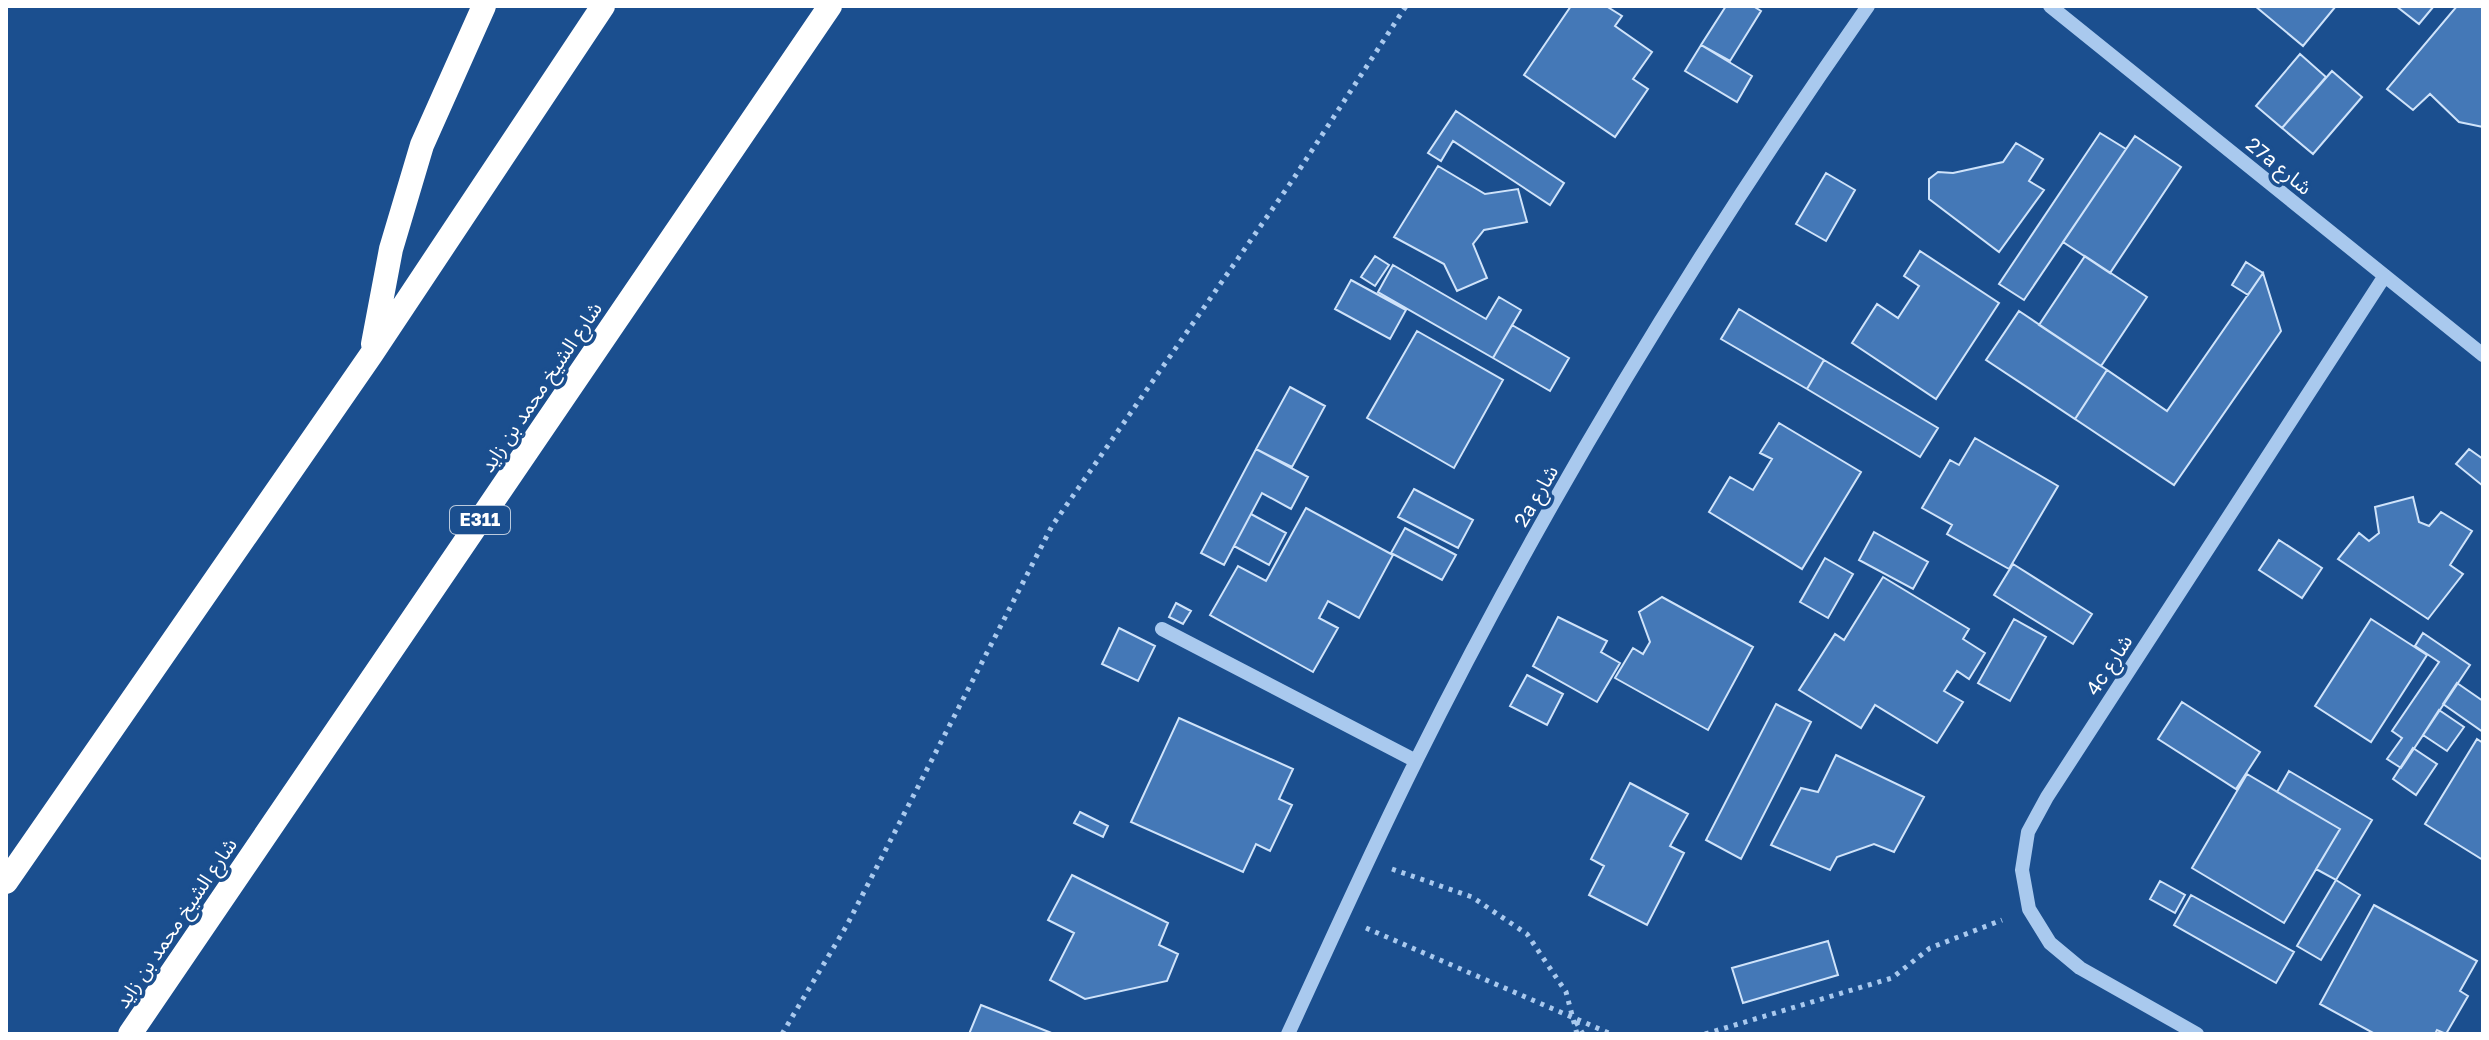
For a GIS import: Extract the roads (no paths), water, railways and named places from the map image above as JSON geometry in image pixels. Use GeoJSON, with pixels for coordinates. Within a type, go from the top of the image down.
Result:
{"type":"FeatureCollection","features":[{"type":"Feature","properties":{"kind":"highway"},"geometry":{"type":"LineString","coordinates":[[371,355],[391,249],[422,145],[484,6]]}},
{"type":"Feature","properties":{"kind":"highway"},"geometry":{"type":"LineString","coordinates":[[6,882],[371,355],[603,6]]}},
{"type":"Feature","properties":{"kind":"highway","name":"شارع الشيخ محمد بن زايد"},"geometry":{"type":"LineString","coordinates":[[130,1034],[830,6]]}},
{"type":"Feature","properties":{"kind":"street","name":"2a شارع"},"geometry":{"type":"LineString","coordinates":[[1288,1034],[1416,761],[1520,563],[1655,330],[1797,107],[1868,6]]}},
{"type":"Feature","properties":{"kind":"street","name":"27a شارع"},"geometry":{"type":"LineString","coordinates":[[2050,6],[2483,355]]}},
{"type":"Feature","properties":{"kind":"street","name":"4c شارع"},"geometry":{"type":"LineString","coordinates":[[2197,1034],[2080,968],[2050,943],[2029,909],[2022,870],[2028,832],[2047,797],[2384,277]]}},
{"type":"Feature","properties":{"kind":"street"},"geometry":{"type":"LineString","coordinates":[[1162,629],[1416,761]]}}]}
